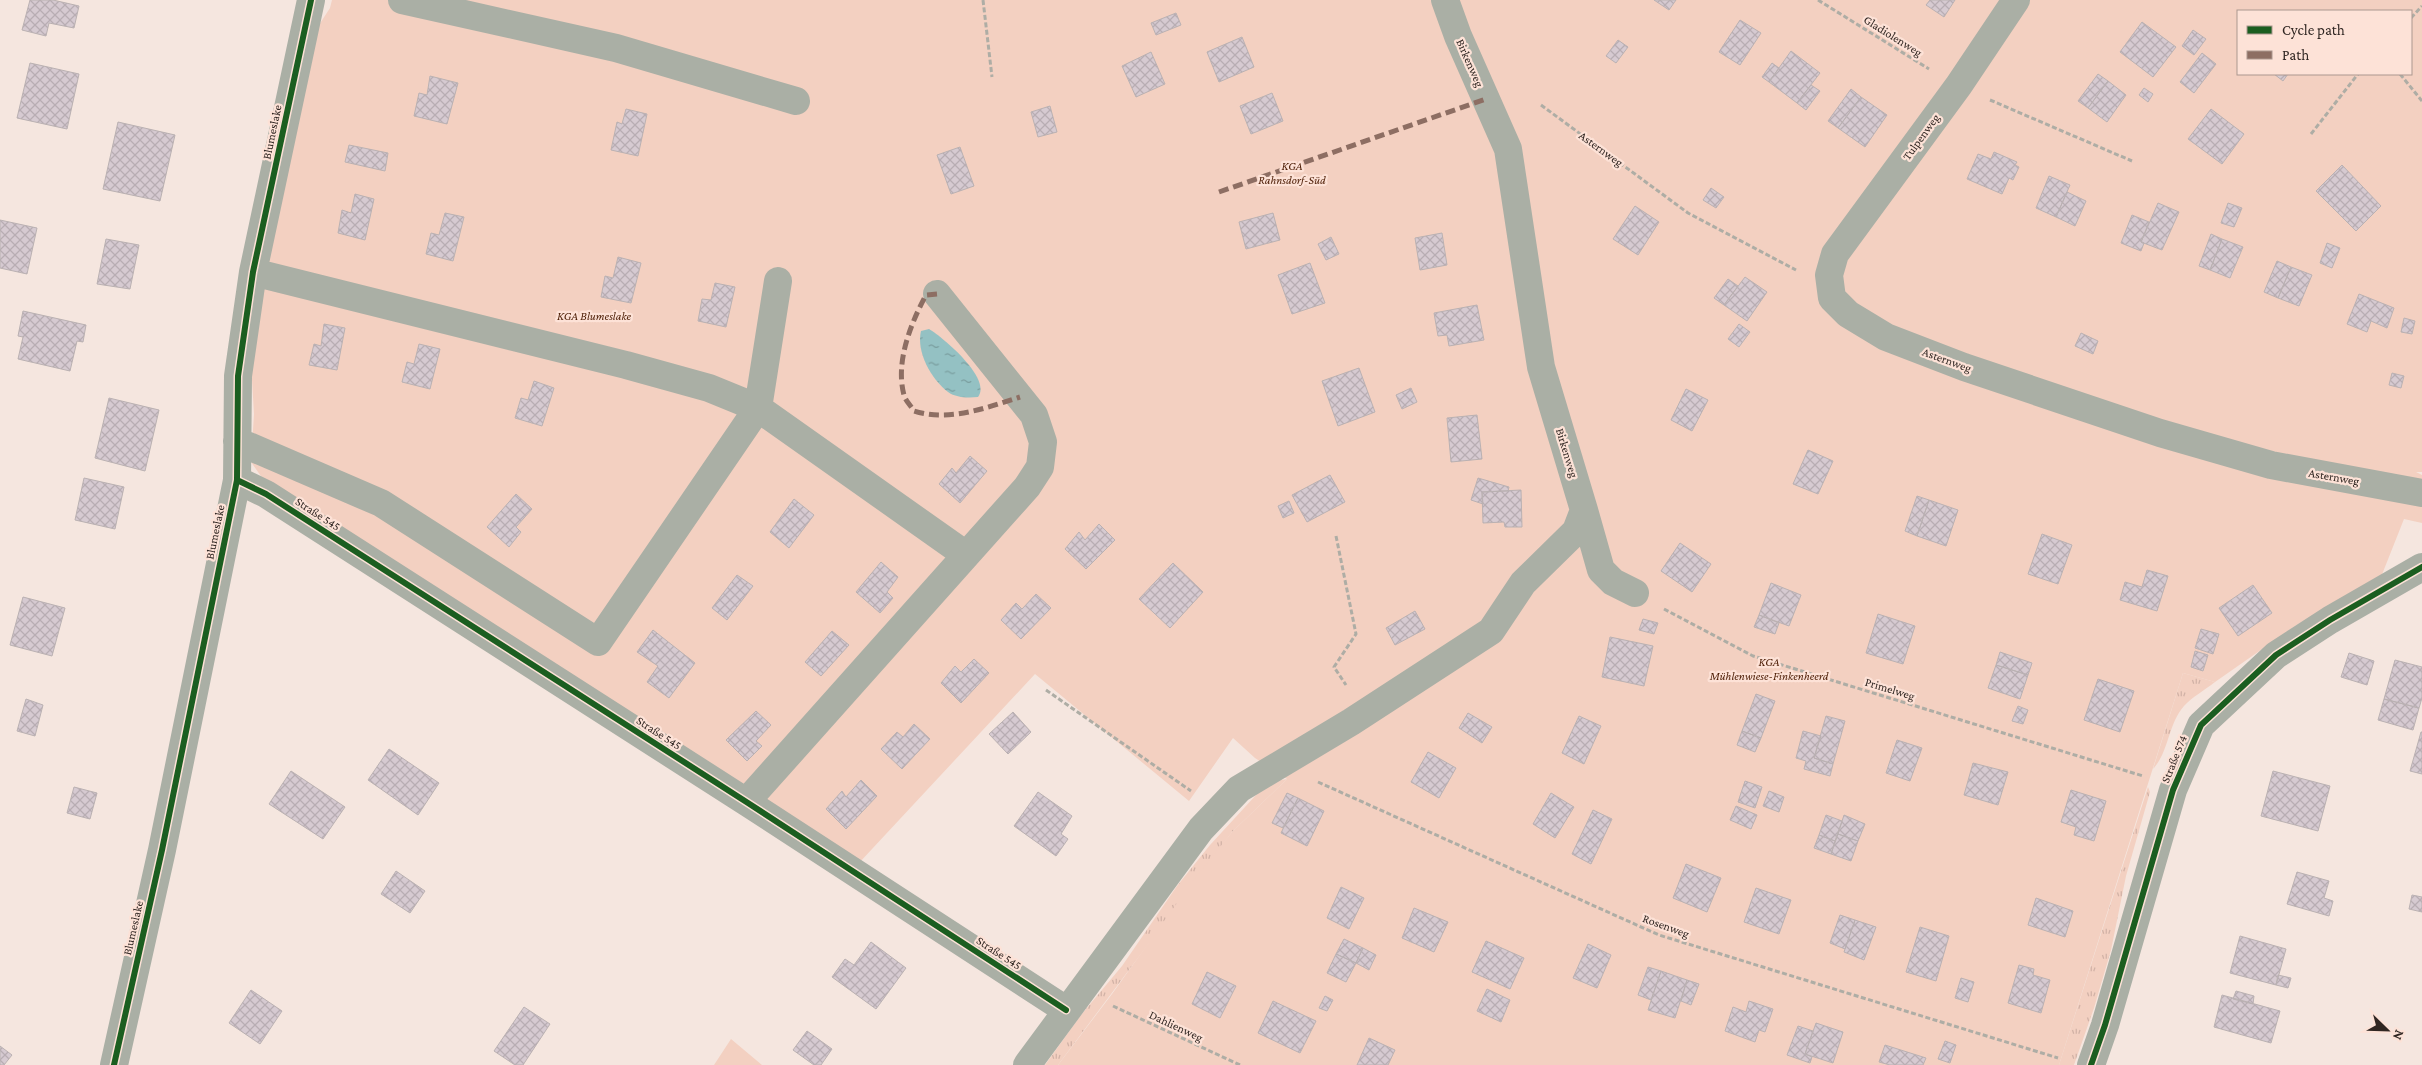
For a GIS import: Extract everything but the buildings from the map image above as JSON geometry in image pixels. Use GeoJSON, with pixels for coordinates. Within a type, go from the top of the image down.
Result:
{"type":"FeatureCollection","features":[{"type":"Feature","properties":{"kind":"street","name":"Blumeslake"},"geometry":{"type":"LineString","coordinates":[[114,1065],[162,850],[237,480],[238,376],[253,272],[312,0]]}},
{"type":"Feature","properties":{"kind":"street"},"geometry":{"type":"LineString","coordinates":[[402,0],[616,48],[796,101]]}},
{"type":"Feature","properties":{"kind":"street","name":"Birkenweg"},"geometry":{"type":"LineString","coordinates":[[1445,0],[1458,36],[1508,149],[1541,367],[1600,570],[1613,582],[1634,594]]}},
{"type":"Feature","properties":{"kind":"street","name":"Tulpenweg"},"geometry":{"type":"LineString","coordinates":[[1830,275],[1835,254],[1959,85],[2016,0]]}},
{"type":"Feature","properties":{"kind":"street"},"geometry":{"type":"LineString","coordinates":[[253,272],[626,365],[709,388],[758,408],[966,555]]}},
{"type":"Feature","properties":{"kind":"street","name":"Asternweg"},"geometry":{"type":"LineString","coordinates":[[1830,275],[1832,298],[1848,314],[1886,337],[1964,367],[2160,433],[2271,465],[2422,493]]}},
{"type":"Feature","properties":{"kind":"street"},"geometry":{"type":"LineString","coordinates":[[237,441],[381,503],[598,642],[758,408],[778,281]]}},
{"type":"Feature","properties":{"kind":"street"},"geometry":{"type":"LineString","coordinates":[[748,803],[754,793],[1027,487],[1040,467],[1043,442],[1034,415],[937,294]]}},
{"type":"Feature","properties":{"kind":"street","name":"Straße 545"},"geometry":{"type":"LineString","coordinates":[[237,480],[266,494],[748,803],[1066,1010]]}},
{"type":"Feature","properties":{"kind":"street"},"geometry":{"type":"LineString","coordinates":[[1027,1065],[1200,829],[1239,789],[1365,713],[1491,631],[1523,583],[1576,531],[1584,510]]}},
{"type":"Feature","properties":{"kind":"street","name":"Straße 574"},"geometry":{"type":"LineString","coordinates":[[2091,1065],[2105,1025],[2173,790],[2201,725],[2276,655],[2330,620],[2422,567]]}},
{"type":"Feature","properties":{"kind":"path"},"geometry":{"type":"LineString","coordinates":[[983,0],[992,77]]}},
{"type":"Feature","properties":{"kind":"path"},"geometry":{"type":"LineString","coordinates":[[2412,17],[2422,6]]}},
{"type":"Feature","properties":{"kind":"path"},"geometry":{"type":"LineString","coordinates":[[2311,134],[2357,75]]}},
{"type":"Feature","properties":{"kind":"path"},"geometry":{"type":"LineString","coordinates":[[2401,75],[2422,101]]}},
{"type":"Feature","properties":{"kind":"path"},"geometry":{"type":"LineString","coordinates":[[1336,536],[1356,634],[1334,667],[1365,713]]}},
{"type":"Feature","properties":{"kind":"path"},"geometry":{"type":"LineString","coordinates":[[1046,690],[1218,811]]}},
{"type":"Feature","properties":{"kind":"green space"},"geometry":{"type":"Polygon","coordinates":[[[332,0],[2422,0],[2422,472],[2416,472],[2422,475],[2422,523],[2404,519],[2381,577],[2295,626],[2215,682],[2183,673],[2059,1065],[1058,1065],[1112,994],[1192,882],[1232,832],[1287,779],[1255,758],[1233,738],[1189,801],[1035,674],[859,863],[265,482],[251,462],[254,414],[251,363],[256,311],[317,28],[330,8],[332,0]]]}},
{"type":"Feature","properties":{"kind":"green space"},"geometry":{"type":"Polygon","coordinates":[[[2183,673],[2215,682],[2184,706],[2179,713],[2162,755],[2153,769],[2183,673]]]}},
{"type":"Feature","properties":{"kind":"green space"},"geometry":{"type":"Polygon","coordinates":[[[1287,779],[1232,832],[1058,1065],[1045,1065],[1081,1015],[1122,966],[1177,886],[1210,845],[1268,782],[1287,779]]]}},
{"type":"Feature","properties":{"kind":"green space"},"geometry":{"type":"Polygon","coordinates":[[[2148,787],[2150,792],[2126,876],[2111,950],[2094,1008],[2074,1065],[2059,1065],[2148,787]]]}},
{"type":"Feature","properties":{"kind":"green space"},"geometry":{"type":"Polygon","coordinates":[[[731,1039],[762,1065],[714,1065],[731,1039]]]}},
{"type":"Feature","properties":{"kind":"water"},"geometry":{"type":"Polygon","coordinates":[[[929,329],[955,350],[973,370],[981,389],[978,397],[955,395],[948,392],[936,380],[926,364],[921,348],[921,331],[929,329]]]}},
{"type":"Feature","properties":{"kind":"marked path"},"geometry":{"type":"LineString","coordinates":[[1219,192],[1486,99]]}},
{"type":"Feature","properties":{"kind":"marked path"},"geometry":{"type":"LineString","coordinates":[[937,294],[926,295],[910,330],[903,356],[902,382],[904,395],[914,411],[927,414],[954,414],[981,409],[1020,397]]}},
{"type":"Feature","properties":{"kind":"cycle path"},"geometry":{"type":"LineString","coordinates":[[114,1065],[162,850],[237,480],[238,376],[253,272],[311,0]]}},
{"type":"Feature","properties":{"kind":"cycle path"},"geometry":{"type":"LineString","coordinates":[[237,480],[266,494],[748,803],[1066,1010]]}},
{"type":"Feature","properties":{"kind":"cycle path"},"geometry":{"type":"LineString","coordinates":[[2091,1065],[2105,1025],[2173,790],[2201,725],[2276,655],[2330,620],[2422,567]]}},
{"type":"Feature","properties":{"kind":"park label","name":"KGA Rahnsdorf-Süd"},"geometry":{"type":"Point","coordinates":[1292,173]}},
{"type":"Feature","properties":{"kind":"park label","name":"KGA Blumeslake"},"geometry":{"type":"Point","coordinates":[594,316]}},
{"type":"Feature","properties":{"kind":"park label","name":"KGA Mühlenwiese-Finkenheerd"},"geometry":{"type":"Point","coordinates":[1769,669]}}]}
